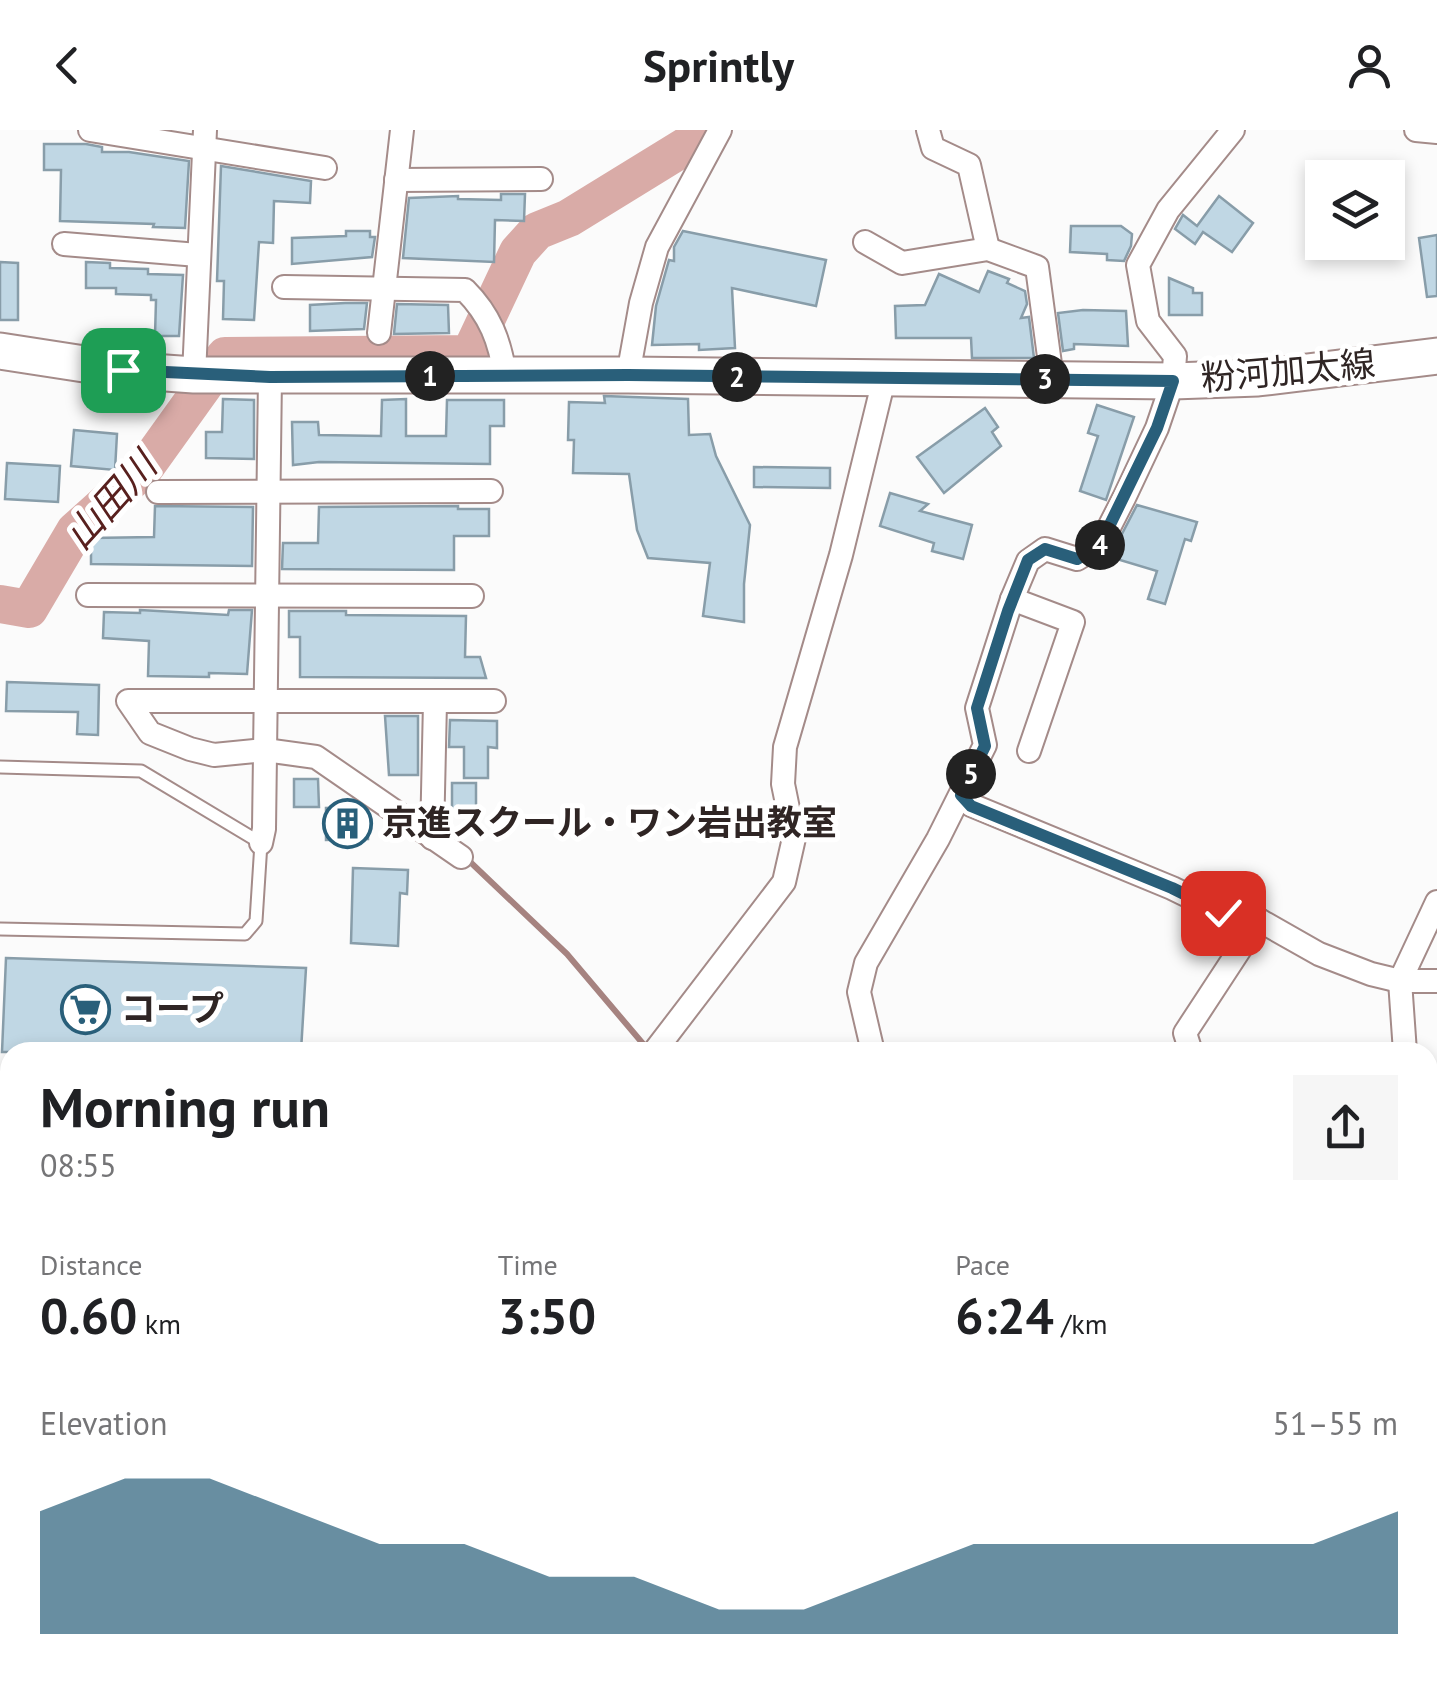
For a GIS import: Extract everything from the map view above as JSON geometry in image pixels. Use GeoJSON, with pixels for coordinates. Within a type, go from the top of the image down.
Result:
{"type":"FeatureCollection","features":[{"type":"Feature","properties":{"kind":"main road","name":"粉河加太線"},"geometry":{"type":"LineString","coordinates":[[0,351],[123,370],[270,377],[628,375],[1173,381],[1258,378],[1437,356]]}},
{"type":"Feature","properties":{"kind":"street"},"geometry":{"type":"LineString","coordinates":[[90,130],[205,139],[325,168]]}},
{"type":"Feature","properties":{"kind":"street"},"geometry":{"type":"LineString","coordinates":[[378,333],[402,130]]}},
{"type":"Feature","properties":{"kind":"street"},"geometry":{"type":"LineString","coordinates":[[628,375],[641,303],[657,247],[720,130]]}},
{"type":"Feature","properties":{"kind":"street"},"geometry":{"type":"LineString","coordinates":[[928,130],[934,148],[969,165],[988,249]]}},
{"type":"Feature","properties":{"kind":"street"},"geometry":{"type":"LineString","coordinates":[[871,1042],[860,992],[866,962],[985,746],[977,708],[1028,560],[1045,549],[1077,559],[1100,545],[1157,428],[1173,381],[1175,356],[1148,320],[1138,265],[1168,210],[1233,130]]}},
{"type":"Feature","properties":{"kind":"street"},"geometry":{"type":"LineString","coordinates":[[1416,130],[1437,132]]}},
{"type":"Feature","properties":{"kind":"street"},"geometry":{"type":"LineString","coordinates":[[205,139],[198,255],[205,375]]}},
{"type":"Feature","properties":{"kind":"street"},"geometry":{"type":"LineString","coordinates":[[396,180],[541,179]]}},
{"type":"Feature","properties":{"kind":"street"},"geometry":{"type":"LineString","coordinates":[[865,242],[902,263],[988,249],[1037,267],[1052,379]]}},
{"type":"Feature","properties":{"kind":"street"},"geometry":{"type":"LineString","coordinates":[[64,244],[198,255]]}},
{"type":"Feature","properties":{"kind":"street"},"geometry":{"type":"LineString","coordinates":[[284,286],[466,290],[494,328],[505,376]]}},
{"type":"Feature","properties":{"kind":"street"},"geometry":{"type":"LineString","coordinates":[[261,843],[270,377]]}},
{"type":"Feature","properties":{"kind":"street"},"geometry":{"type":"LineString","coordinates":[[662,1042],[784,882],[794,838],[783,784],[784,746],[840,555],[884,379]]}},
{"type":"Feature","properties":{"kind":"street"},"geometry":{"type":"LineString","coordinates":[[158,492],[490,491]]}},
{"type":"Feature","properties":{"kind":"street"},"geometry":{"type":"LineString","coordinates":[[88,595],[472,596]]}},
{"type":"Feature","properties":{"kind":"street"},"geometry":{"type":"LineString","coordinates":[[1012,599],[1073,622],[1029,751]]}},
{"type":"Feature","properties":{"kind":"street"},"geometry":{"type":"LineString","coordinates":[[461,858],[316,757],[265,750],[214,755],[190,748],[150,734],[128,701],[494,701]]}},
{"type":"Feature","properties":{"kind":"street"},"geometry":{"type":"LineString","coordinates":[[432,838],[435,702]]}},
{"type":"Feature","properties":{"kind":"street"},"geometry":{"type":"LineString","coordinates":[[961,795],[971,806],[1172,888],[1223,913],[1259,920],[1319,954],[1400,981],[1437,981]]}},
{"type":"Feature","properties":{"kind":"street"},"geometry":{"type":"LineString","coordinates":[[1404,1042],[1400,981],[1437,902]]}},
{"type":"Feature","properties":{"kind":"street"},"geometry":{"type":"LineString","coordinates":[[1188,1042],[1185,1033],[1259,920]]}},
{"type":"Feature","properties":{"kind":"lane"},"geometry":{"type":"LineString","coordinates":[[0,767],[141,772],[261,843],[256,921],[245,934],[0,929]]}},
{"type":"Feature","properties":{"kind":"building"},"geometry":{"type":"Polygon","coordinates":[[[44,144],[86,144],[102,147],[102,152],[189,161],[185,228],[60,221],[61,170],[44,170],[44,144]]]}},
{"type":"Feature","properties":{"kind":"building"},"geometry":{"type":"Polygon","coordinates":[[[221,166],[311,181],[310,203],[274,201],[273,243],[259,242],[254,320],[223,319],[224,281],[217,281],[221,166]]]}},
{"type":"Feature","properties":{"kind":"building"},"geometry":{"type":"Polygon","coordinates":[[[501,194],[525,194],[524,221],[495,220],[494,262],[403,258],[409,198],[458,196],[501,200],[501,194]]]}},
{"type":"Feature","properties":{"kind":"building"},"geometry":{"type":"Polygon","coordinates":[[[1219,196],[1253,223],[1232,252],[1203,232],[1195,244],[1175,229],[1183,215],[1197,226],[1219,196]]]}},
{"type":"Feature","properties":{"kind":"building"},"geometry":{"type":"Polygon","coordinates":[[[1071,226],[1121,226],[1132,234],[1124,261],[1107,260],[1107,254],[1070,252],[1071,226]]]}},
{"type":"Feature","properties":{"kind":"building"},"geometry":{"type":"Polygon","coordinates":[[[346,231],[370,231],[370,237],[375,237],[372,257],[292,264],[292,238],[346,236],[346,231]]]}},
{"type":"Feature","properties":{"kind":"building"},"geometry":{"type":"Polygon","coordinates":[[[683,231],[826,260],[816,306],[732,288],[735,348],[699,350],[699,344],[652,345],[656,306],[669,260],[674,261],[674,247],[683,231]]]}},
{"type":"Feature","properties":{"kind":"building"},"geometry":{"type":"Polygon","coordinates":[[[1437,235],[1437,296],[1427,297],[1419,238],[1437,235]]]}},
{"type":"Feature","properties":{"kind":"building"},"geometry":{"type":"Polygon","coordinates":[[[0,262],[18,263],[18,320],[0,320],[0,262]]]}},
{"type":"Feature","properties":{"kind":"building"},"geometry":{"type":"Polygon","coordinates":[[[86,262],[110,263],[110,268],[148,269],[148,274],[183,275],[179,336],[155,336],[156,300],[151,300],[151,295],[116,294],[116,288],[86,288],[86,262]]]}},
{"type":"Feature","properties":{"kind":"building"},"geometry":{"type":"Polygon","coordinates":[[[988,271],[1025,291],[1027,304],[1021,318],[1029,317],[1034,358],[972,358],[971,338],[896,338],[895,306],[925,305],[939,274],[979,292],[988,271]]]}},
{"type":"Feature","properties":{"kind":"building"},"geometry":{"type":"Polygon","coordinates":[[[1169,278],[1193,288],[1193,293],[1202,293],[1202,315],[1169,315],[1169,278]]]}},
{"type":"Feature","properties":{"kind":"building"},"geometry":{"type":"Polygon","coordinates":[[[367,303],[364,329],[310,331],[310,305],[367,303]]]}},
{"type":"Feature","properties":{"kind":"building"},"geometry":{"type":"Polygon","coordinates":[[[397,304],[448,305],[449,333],[394,334],[397,304]]]}},
{"type":"Feature","properties":{"kind":"building"},"geometry":{"type":"Polygon","coordinates":[[[1126,311],[1128,346],[1074,344],[1074,349],[1063,351],[1058,313],[1126,311]]]}},
{"type":"Feature","properties":{"kind":"building"},"geometry":{"type":"Polygon","coordinates":[[[604,396],[688,399],[689,435],[710,434],[716,456],[750,525],[744,622],[703,616],[710,563],[648,558],[637,530],[629,474],[573,473],[574,440],[568,440],[569,402],[605,403],[604,396]]]}},
{"type":"Feature","properties":{"kind":"building"},"geometry":{"type":"Polygon","coordinates":[[[223,399],[254,400],[254,459],[206,458],[206,432],[222,432],[223,399]]]}},
{"type":"Feature","properties":{"kind":"building"},"geometry":{"type":"Polygon","coordinates":[[[406,399],[406,436],[446,436],[447,400],[504,400],[504,426],[490,426],[490,464],[293,465],[292,422],[318,422],[319,435],[381,436],[382,400],[406,399]]]}},
{"type":"Feature","properties":{"kind":"building"},"geometry":{"type":"Polygon","coordinates":[[[1097,405],[1134,417],[1106,500],[1080,491],[1098,436],[1088,433],[1097,405]]]}},
{"type":"Feature","properties":{"kind":"building"},"geometry":{"type":"Polygon","coordinates":[[[985,408],[998,427],[992,432],[1001,446],[944,493],[917,457],[985,408]]]}},
{"type":"Feature","properties":{"kind":"building"},"geometry":{"type":"Polygon","coordinates":[[[74,430],[117,434],[115,470],[71,466],[74,430]]]}},
{"type":"Feature","properties":{"kind":"building"},"geometry":{"type":"Polygon","coordinates":[[[7,463],[60,466],[58,502],[5,499],[7,463]]]}},
{"type":"Feature","properties":{"kind":"building"},"geometry":{"type":"Polygon","coordinates":[[[754,467],[830,468],[830,488],[754,487],[754,467]]]}},
{"type":"Feature","properties":{"kind":"building"},"geometry":{"type":"Polygon","coordinates":[[[890,493],[928,504],[920,511],[972,525],[963,559],[932,551],[934,543],[880,526],[890,493]]]}},
{"type":"Feature","properties":{"kind":"building"},"geometry":{"type":"Polygon","coordinates":[[[1137,505],[1197,522],[1191,541],[1185,539],[1165,604],[1148,599],[1157,571],[1110,557],[1137,505]]]}},
{"type":"Feature","properties":{"kind":"building"},"geometry":{"type":"Polygon","coordinates":[[[155,506],[253,507],[252,566],[91,564],[91,538],[154,537],[155,506]]]}},
{"type":"Feature","properties":{"kind":"building"},"geometry":{"type":"Polygon","coordinates":[[[319,507],[489,509],[489,536],[454,536],[454,570],[282,569],[283,543],[318,543],[319,507]]]}},
{"type":"Feature","properties":{"kind":"building"},"geometry":{"type":"Polygon","coordinates":[[[229,610],[252,610],[247,674],[148,676],[149,641],[103,638],[104,612],[228,615],[229,610]]]}},
{"type":"Feature","properties":{"kind":"building"},"geometry":{"type":"Polygon","coordinates":[[[289,611],[466,616],[465,657],[480,657],[486,678],[300,677],[300,637],[289,637],[289,611]]]}},
{"type":"Feature","properties":{"kind":"building"},"geometry":{"type":"Polygon","coordinates":[[[7,682],[99,685],[98,735],[77,734],[78,712],[6,711],[7,682]]]}},
{"type":"Feature","properties":{"kind":"building"},"geometry":{"type":"Polygon","coordinates":[[[385,716],[418,716],[418,775],[389,775],[385,716]]]}},
{"type":"Feature","properties":{"kind":"building"},"geometry":{"type":"Polygon","coordinates":[[[450,720],[497,721],[497,748],[488,747],[488,778],[464,778],[464,747],[449,747],[450,720]]]}},
{"type":"Feature","properties":{"kind":"building"},"geometry":{"type":"Polygon","coordinates":[[[294,779],[318,779],[319,807],[294,807],[294,779]]]}},
{"type":"Feature","properties":{"kind":"building"},"geometry":{"type":"Polygon","coordinates":[[[452,783],[476,783],[476,810],[452,810],[452,783]]]}},
{"type":"Feature","properties":{"kind":"building","name":"京進スクール・ワン岩出教室"},"geometry":{"type":"Polygon","coordinates":[[[362,807],[368,811],[368,839],[326,840],[326,808],[362,807]]]}},
{"type":"Feature","properties":{"kind":"building"},"geometry":{"type":"Polygon","coordinates":[[[353,868],[408,870],[407,894],[400,893],[398,946],[351,943],[353,868]]]}},
{"type":"Feature","properties":{"kind":"building"},"geometry":{"type":"Polygon","coordinates":[[[6,958],[306,968],[302,1042],[2,1042],[6,958]]]}},
{"type":"Feature","properties":{"kind":"waterway","name":"山田川"},"geometry":{"type":"LineString","coordinates":[[0,604],[29,609],[75,531],[144,469],[225,356],[470,354],[518,252],[537,231],[569,218],[699,138],[701,130]]}},
{"type":"Feature","properties":{"kind":"waterway"},"geometry":{"type":"LineString","coordinates":[[466,858],[567,954],[642,1042]]}},
{"type":"Feature","properties":{"kind":"place","name":"京進スクール・ワン岩出教室"},"geometry":{"type":"Point","coordinates":[347,823]}},
{"type":"Feature","properties":{"kind":"place","name":"コープ"},"geometry":{"type":"Point","coordinates":[86,1009]}},
{"type":"Feature","properties":{"kind":"route"},"geometry":{"type":"LineString","coordinates":[[123,370],[270,377],[628,375],[1173,381],[1157,428],[1100,545],[1077,559],[1045,549],[1028,560],[977,708],[985,746],[961,795],[971,806],[1172,888],[1223,913]]}}]}
